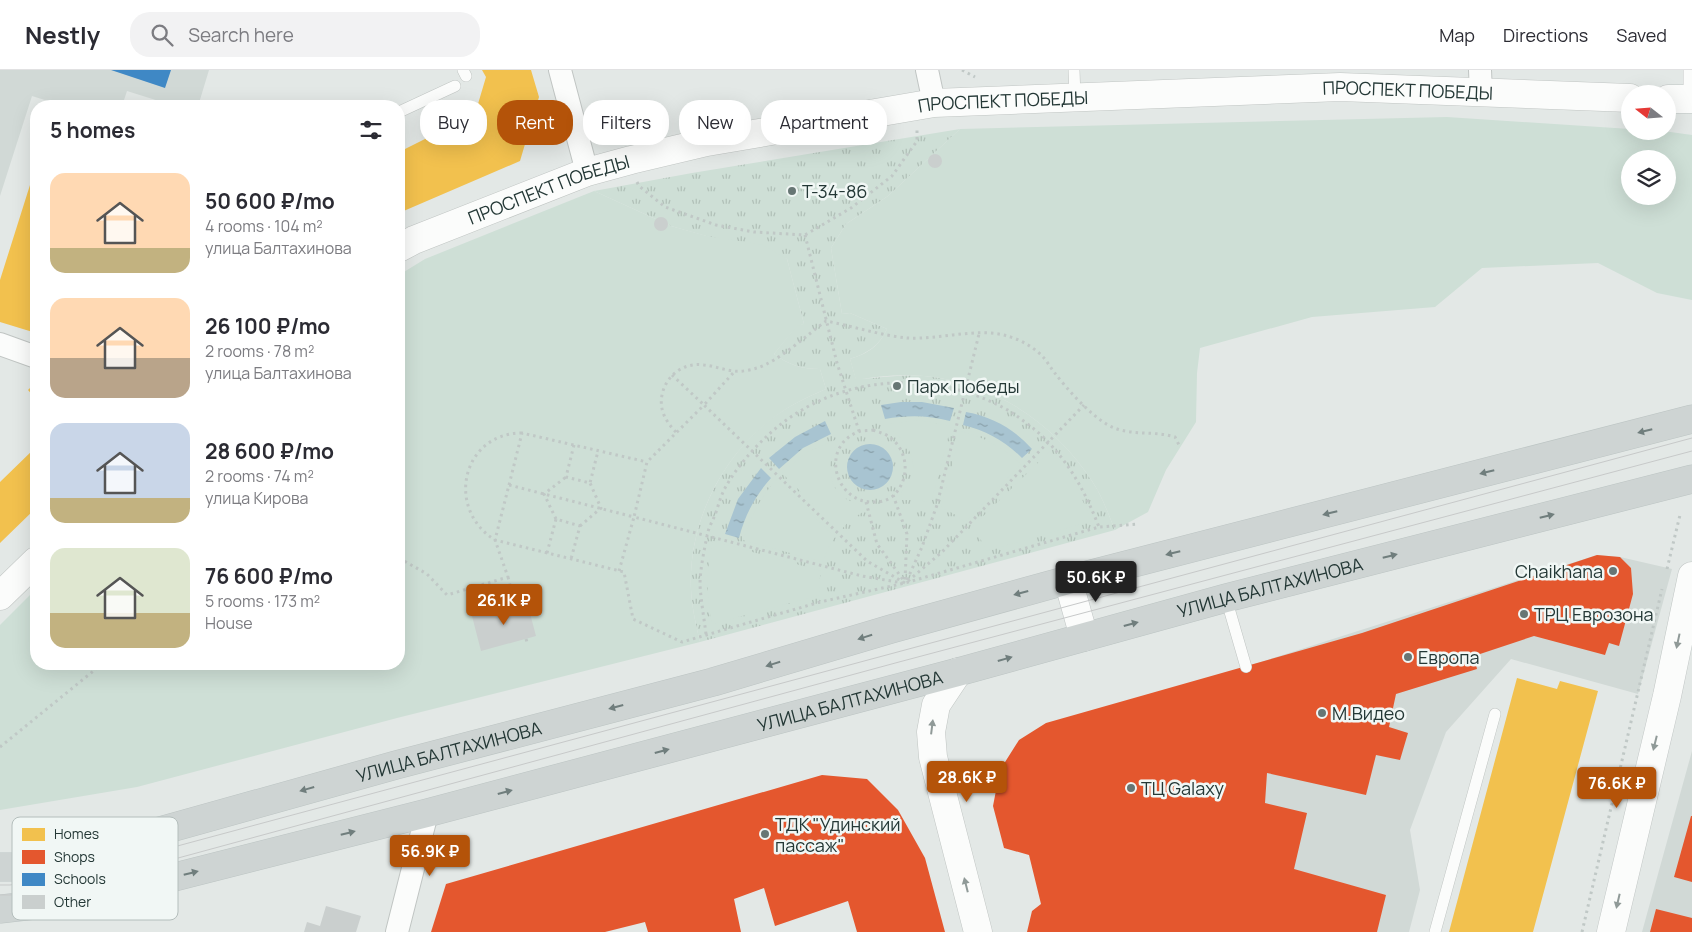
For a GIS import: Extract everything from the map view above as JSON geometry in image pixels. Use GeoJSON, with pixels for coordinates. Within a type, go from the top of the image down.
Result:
{"type":"FeatureCollection","features":[{"type":"Feature","properties":{"kind":"main road","name":"УЛИЦА БАЛТАХИНОВА"},"geometry":{"type":"LineString","coordinates":[[178,826],[396,765],[712,682],[891,629],[1068,580],[1692,419]]}},
{"type":"Feature","properties":{"kind":"main road","name":"УЛИЦА БАЛТАХИНОВА"},"geometry":{"type":"LineString","coordinates":[[178,876],[427,813],[958,672],[1226,598],[1692,479]]}},
{"type":"Feature","properties":{"kind":"street"},"geometry":{"type":"LineString","coordinates":[[560,70],[587,172]]}},
{"type":"Feature","properties":{"kind":"street"},"geometry":{"type":"LineString","coordinates":[[927,70],[934,103]]}},
{"type":"Feature","properties":{"kind":"street","name":"ПРОСПЕКТ ПОБЕДЫ"},"geometry":{"type":"LineString","coordinates":[[405,245],[587,172],[706,142],[934,103],[1481,82],[1621,97]]}},
{"type":"Feature","properties":{"kind":"street"},"geometry":{"type":"LineString","coordinates":[[0,344],[30,355]]}},
{"type":"Feature","properties":{"kind":"street"},"geometry":{"type":"LineString","coordinates":[[4,585],[30,566]]}},
{"type":"Feature","properties":{"kind":"street"},"geometry":{"type":"LineString","coordinates":[[1611,932],[1666,696],[1679,575]]}},
{"type":"Feature","properties":{"kind":"street"},"geometry":{"type":"LineString","coordinates":[[1068,580],[1084,637]]}},
{"type":"Feature","properties":{"kind":"street"},"geometry":{"type":"LineString","coordinates":[[958,672],[936,705],[931,732],[933,757],[978,932]]}},
{"type":"Feature","properties":{"kind":"street"},"geometry":{"type":"LineString","coordinates":[[397,932],[427,813]]}},
{"type":"Feature","properties":{"kind":"lane"},"geometry":{"type":"LineString","coordinates":[[1074,70],[1075,98]]}},
{"type":"Feature","properties":{"kind":"lane"},"geometry":{"type":"LineString","coordinates":[[1683,99],[1689,70]]}},
{"type":"Feature","properties":{"kind":"lane"},"geometry":{"type":"LineString","coordinates":[[405,109],[455,86]]}},
{"type":"Feature","properties":{"kind":"lane"},"geometry":{"type":"LineString","coordinates":[[1226,598],[1246,667]]}},
{"type":"Feature","properties":{"kind":"lane"},"geometry":{"type":"LineString","coordinates":[[1435,932],[1495,714]]}},
{"type":"Feature","properties":{"kind":"path"},"geometry":{"type":"LineString","coordinates":[[962,70],[975,77]]}},
{"type":"Feature","properties":{"kind":"path"},"geometry":{"type":"LineString","coordinates":[[639,186],[665,207],[716,225],[754,232],[805,234],[851,208],[892,176],[917,142],[916,127]]}},
{"type":"Feature","properties":{"kind":"path"},"geometry":{"type":"LineString","coordinates":[[805,234],[837,363],[859,431]]}},
{"type":"Feature","properties":{"kind":"path"},"geometry":{"type":"LineString","coordinates":[[676,432],[664,417],[661,404],[662,394],[667,381],[680,369],[691,365],[703,365],[735,371],[758,368],[770,362],[826,321],[907,338],[979,334],[1005,335],[1022,342],[1042,355],[1054,372],[1084,405],[1110,426],[1133,433],[1164,434],[1175,437],[1179,445]]}},
{"type":"Feature","properties":{"kind":"path"},"geometry":{"type":"LineString","coordinates":[[905,583],[922,547],[938,505],[979,334]]}},
{"type":"Feature","properties":{"kind":"path"},"geometry":{"type":"LineString","coordinates":[[619,571],[647,462],[735,371]]}},
{"type":"Feature","properties":{"kind":"path"},"geometry":{"type":"LineString","coordinates":[[672,375],[867,561],[905,583]]}},
{"type":"Feature","properties":{"kind":"path"},"geometry":{"type":"LineString","coordinates":[[706,634],[700,584],[707,535],[724,490],[751,451],[779,425],[811,404],[846,390],[876,384],[906,382],[936,384],[965,391],[995,403],[1023,420],[1048,441],[1074,474],[1099,527]]}},
{"type":"Feature","properties":{"kind":"path"},"geometry":{"type":"LineString","coordinates":[[509,485],[862,576],[905,583],[942,552],[1084,405]]}},
{"type":"Feature","properties":{"kind":"path"},"geometry":{"type":"LineString","coordinates":[[873,430],[886,435],[897,443],[904,456],[906,469],[902,483],[893,495],[883,502],[866,502],[855,499],[844,490],[837,478],[835,463],[839,450],[847,438],[859,431],[873,430]]}},
{"type":"Feature","properties":{"kind":"path"},"geometry":{"type":"LineString","coordinates":[[647,462],[522,433],[504,436],[485,446],[473,461],[466,479],[465,495],[469,511],[480,529],[495,540],[624,572],[633,619],[682,642],[820,602],[905,583],[1099,527],[1138,524]]}},
{"type":"Feature","properties":{"kind":"path"},"geometry":{"type":"LineString","coordinates":[[515,605],[508,577],[495,540],[522,433]]}},
{"type":"Feature","properties":{"kind":"path"},"geometry":{"type":"LineString","coordinates":[[544,494],[566,477],[574,445]]}},
{"type":"Feature","properties":{"kind":"path"},"geometry":{"type":"LineString","coordinates":[[598,451],[590,483],[601,508]]}},
{"type":"Feature","properties":{"kind":"path"},"geometry":{"type":"LineString","coordinates":[[566,477],[590,483]]}},
{"type":"Feature","properties":{"kind":"path"},"geometry":{"type":"LineString","coordinates":[[544,494],[556,520],[546,553]]}},
{"type":"Feature","properties":{"kind":"path"},"geometry":{"type":"LineString","coordinates":[[893,495],[907,534],[905,583]]}},
{"type":"Feature","properties":{"kind":"path"},"geometry":{"type":"LineString","coordinates":[[866,502],[877,544],[905,583]]}},
{"type":"Feature","properties":{"kind":"path"},"geometry":{"type":"LineString","coordinates":[[571,559],[580,526],[601,508]]}},
{"type":"Feature","properties":{"kind":"path"},"geometry":{"type":"LineString","coordinates":[[1679,575],[1680,515]]}},
{"type":"Feature","properties":{"kind":"path"},"geometry":{"type":"LineString","coordinates":[[556,520],[580,526]]}},
{"type":"Feature","properties":{"kind":"path"},"geometry":{"type":"LineString","coordinates":[[405,561],[427,574],[447,595],[508,577]]}},
{"type":"Feature","properties":{"kind":"path"},"geometry":{"type":"LineString","coordinates":[[1582,932],[1664,583]]}},
{"type":"Feature","properties":{"kind":"path"},"geometry":{"type":"LineString","coordinates":[[0,747],[95,670]]}},
{"type":"Feature","properties":{"kind":"shaded area"},"geometry":{"type":"Polygon","coordinates":[[[0,70],[209,70],[200,100],[156,100],[127,91],[124,100],[45,100],[32,96],[0,196],[0,70]]]}},
{"type":"Feature","properties":{"kind":"shaded area"},"geometry":{"type":"Polygon","coordinates":[[[1597,555],[1620,557],[1672,569],[1638,694],[1511,659],[1446,732],[1410,830],[1420,890],[1409,932],[1033,932],[1242,668],[1597,555]]]}},
{"type":"Feature","properties":{"kind":"shaded area"},"geometry":{"type":"Polygon","coordinates":[[[1692,751],[1692,932],[1642,932],[1692,751]]]}},
{"type":"Feature","properties":{"kind":"green space"},"geometry":{"type":"Polygon","coordinates":[[[1447,117],[1621,128],[1621,140],[1676,140],[1676,133],[1692,135],[1692,300],[1657,293],[1598,263],[1482,268],[1435,307],[1312,317],[1200,348],[1197,373],[1196,422],[1166,470],[1148,512],[1115,530],[1099,493],[1077,460],[1041,424],[1020,409],[975,387],[950,380],[907,375],[856,380],[850,359],[872,348],[887,329],[850,313],[842,314],[831,248],[846,224],[888,196],[960,129],[1447,117]]]}},
{"type":"Feature","properties":{"kind":"green space","name":"Парк Победы"},"geometry":{"type":"Polygon","coordinates":[[[960,129],[888,196],[846,224],[831,248],[842,314],[850,313],[887,329],[872,348],[850,359],[856,379],[924,376],[950,380],[975,387],[1020,409],[1060,441],[1077,460],[1099,493],[1115,530],[700,642],[694,616],[691,566],[701,520],[709,498],[720,477],[734,457],[766,423],[795,404],[826,389],[820,369],[796,366],[774,354],[797,325],[804,324],[787,259],[671,226],[594,191],[863,145],[887,145],[887,141],[960,129]]]}},
{"type":"Feature","properties":{"kind":"green space"},"geometry":{"type":"Polygon","coordinates":[[[594,191],[671,226],[707,236],[763,245],[787,259],[804,324],[797,326],[774,354],[796,366],[820,369],[826,389],[788,408],[767,423],[734,457],[709,498],[701,520],[691,566],[694,616],[700,642],[397,718],[137,787],[0,810],[0,625],[30,595],[30,670],[405,670],[405,271],[425,259],[594,191]]]}},
{"type":"Feature","properties":{"kind":"green space"},"geometry":{"type":"Polygon","coordinates":[[[919,420],[951,426],[931,503],[919,500],[902,500],[901,492],[908,484],[912,475],[912,457],[903,441],[889,428],[889,424],[919,420]]]}},
{"type":"Feature","properties":{"kind":"green space"},"geometry":{"type":"Polygon","coordinates":[[[961,431],[978,436],[993,444],[1021,464],[965,522],[941,507],[961,431]]]}},
{"type":"Feature","properties":{"kind":"green space"},"geometry":{"type":"Polygon","coordinates":[[[835,440],[830,471],[835,488],[841,495],[859,504],[863,512],[850,520],[840,531],[782,473],[807,452],[835,440]]]}},
{"type":"Feature","properties":{"kind":"green space"},"geometry":{"type":"Polygon","coordinates":[[[1050,451],[1075,484],[1092,521],[986,551],[981,540],[971,528],[1050,451]]]}},
{"type":"Feature","properties":{"kind":"green space"},"geometry":{"type":"Polygon","coordinates":[[[776,480],[835,537],[828,548],[823,562],[743,540],[756,508],[776,480]]]}},
{"type":"Feature","properties":{"kind":"green space"},"geometry":{"type":"Polygon","coordinates":[[[713,541],[821,571],[820,595],[712,624],[708,582],[713,541]]]}},
{"type":"Feature","properties":{"kind":"water"},"geometry":{"type":"Polygon","coordinates":[[[901,402],[922,402],[954,408],[950,421],[918,416],[885,419],[881,405],[901,402]]]}},
{"type":"Feature","properties":{"kind":"water"},"geometry":{"type":"Polygon","coordinates":[[[966,412],[985,417],[1002,425],[1018,435],[1032,449],[1022,458],[995,437],[963,425],[966,412]]]}},
{"type":"Feature","properties":{"kind":"water"},"geometry":{"type":"Polygon","coordinates":[[[825,421],[831,434],[803,448],[779,469],[769,458],[795,437],[825,421]]]}},
{"type":"Feature","properties":{"kind":"water"},"geometry":{"type":"Polygon","coordinates":[[[865,444],[875,444],[889,454],[893,467],[889,480],[883,486],[875,490],[865,490],[851,480],[847,472],[847,462],[857,448],[865,444]]]}},
{"type":"Feature","properties":{"kind":"water"},"geometry":{"type":"Polygon","coordinates":[[[761,468],[771,478],[751,506],[739,538],[725,534],[738,499],[761,468]]]}},
{"type":"Feature","properties":{"kind":"building: Homes"},"geometry":{"type":"Polygon","coordinates":[[[482,70],[531,70],[539,97],[538,100],[497,100],[497,145],[525,145],[520,161],[405,210],[405,149],[420,142],[420,145],[487,145],[487,100],[479,100],[486,77],[482,70]]]}},
{"type":"Feature","properties":{"kind":"building: Homes"},"geometry":{"type":"Polygon","coordinates":[[[30,185],[30,331],[0,322],[0,280],[30,185]]]}},
{"type":"Feature","properties":{"kind":"building: Homes"},"geometry":{"type":"Polygon","coordinates":[[[30,453],[30,514],[0,543],[0,482],[30,453]]]}},
{"type":"Feature","properties":{"kind":"building: Homes"},"geometry":{"type":"Polygon","coordinates":[[[1517,678],[1557,689],[1560,681],[1598,691],[1533,932],[1449,932],[1517,678]]]}},
{"type":"Feature","properties":{"kind":"building: Shops","name":"ТЦ Galaxy"},"geometry":{"type":"Polygon","coordinates":[[[1597,555],[1620,557],[1631,568],[1633,594],[1619,646],[1609,643],[1605,655],[1534,636],[1474,656],[1477,669],[1396,694],[1389,727],[1408,733],[1400,760],[1376,755],[1366,795],[1267,773],[1265,803],[1307,813],[1294,869],[1386,895],[1377,932],[1027,932],[1032,911],[1041,904],[1029,855],[1004,848],[993,806],[1000,770],[1019,740],[1046,723],[1362,633],[1597,555]]]}},
{"type":"Feature","properties":{"kind":"building: Shops","name":"ТДК \"Удинский пассаж\""},"geometry":{"type":"Polygon","coordinates":[[[822,775],[867,779],[898,810],[925,858],[945,932],[857,932],[848,901],[775,926],[764,888],[734,899],[741,932],[648,932],[645,922],[605,932],[431,932],[446,884],[822,775]]]}},
{"type":"Feature","properties":{"kind":"building: Shops"},"geometry":{"type":"Polygon","coordinates":[[[1692,816],[1692,882],[1674,877],[1692,816]]]}},
{"type":"Feature","properties":{"kind":"building: Shops"},"geometry":{"type":"Polygon","coordinates":[[[1656,909],[1692,918],[1692,932],[1650,932],[1656,909]]]}},
{"type":"Feature","properties":{"kind":"building: Schools"},"geometry":{"type":"Polygon","coordinates":[[[111,70],[171,70],[165,88],[111,70]]]}},
{"type":"Feature","properties":{"kind":"building: Other"},"geometry":{"type":"Polygon","coordinates":[[[932,154],[938,154],[942,161],[938,168],[932,168],[928,164],[928,158],[932,154]]]}},
{"type":"Feature","properties":{"kind":"building: Other"},"geometry":{"type":"Polygon","coordinates":[[[658,217],[664,217],[668,224],[664,231],[658,231],[654,227],[654,221],[658,217]]]}},
{"type":"Feature","properties":{"kind":"building: Other"},"geometry":{"type":"Polygon","coordinates":[[[527,602],[536,636],[481,651],[472,616],[527,602]]]}},
{"type":"Feature","properties":{"kind":"building: Other"},"geometry":{"type":"Polygon","coordinates":[[[326,906],[361,916],[356,932],[304,932],[307,922],[320,926],[326,906]]]}},
{"type":"Feature","properties":{"kind":"tram line"},"geometry":{"type":"LineString","coordinates":[[178,846],[1692,438]]}},
{"type":"Feature","properties":{"kind":"tram line"},"geometry":{"type":"LineString","coordinates":[[178,858],[899,662],[1692,451]]}},
{"type":"Feature","properties":{"kind":"tram line"},"geometry":{"type":"LineString","coordinates":[[0,885],[12,885]]}},
{"type":"Feature","properties":{"kind":"tram line"},"geometry":{"type":"LineString","coordinates":[[0,895],[12,895]]}},
{"type":"Feature","properties":{"kind":"place","name":"T-34-86"},"geometry":{"type":"Point","coordinates":[792,191]}},
{"type":"Feature","properties":{"kind":"place","name":"Парк Победы"},"geometry":{"type":"Point","coordinates":[897,386]}},
{"type":"Feature","properties":{"kind":"place","name":"Chaikhana"},"geometry":{"type":"Point","coordinates":[1613,571]}},
{"type":"Feature","properties":{"kind":"place","name":"ТРЦ Еврозона"},"geometry":{"type":"Point","coordinates":[1524,614]}},
{"type":"Feature","properties":{"kind":"place","name":"Европа"},"geometry":{"type":"Point","coordinates":[1408,657]}},
{"type":"Feature","properties":{"kind":"place","name":"М.Видео"},"geometry":{"type":"Point","coordinates":[1322,713]}},
{"type":"Feature","properties":{"kind":"place","name":"ТЦ Galaxy"},"geometry":{"type":"Point","coordinates":[1131,788]}},
{"type":"Feature","properties":{"kind":"place","name":"ТДК \"Удинский пассаж\""},"geometry":{"type":"Point","coordinates":[765,834]}}]}
